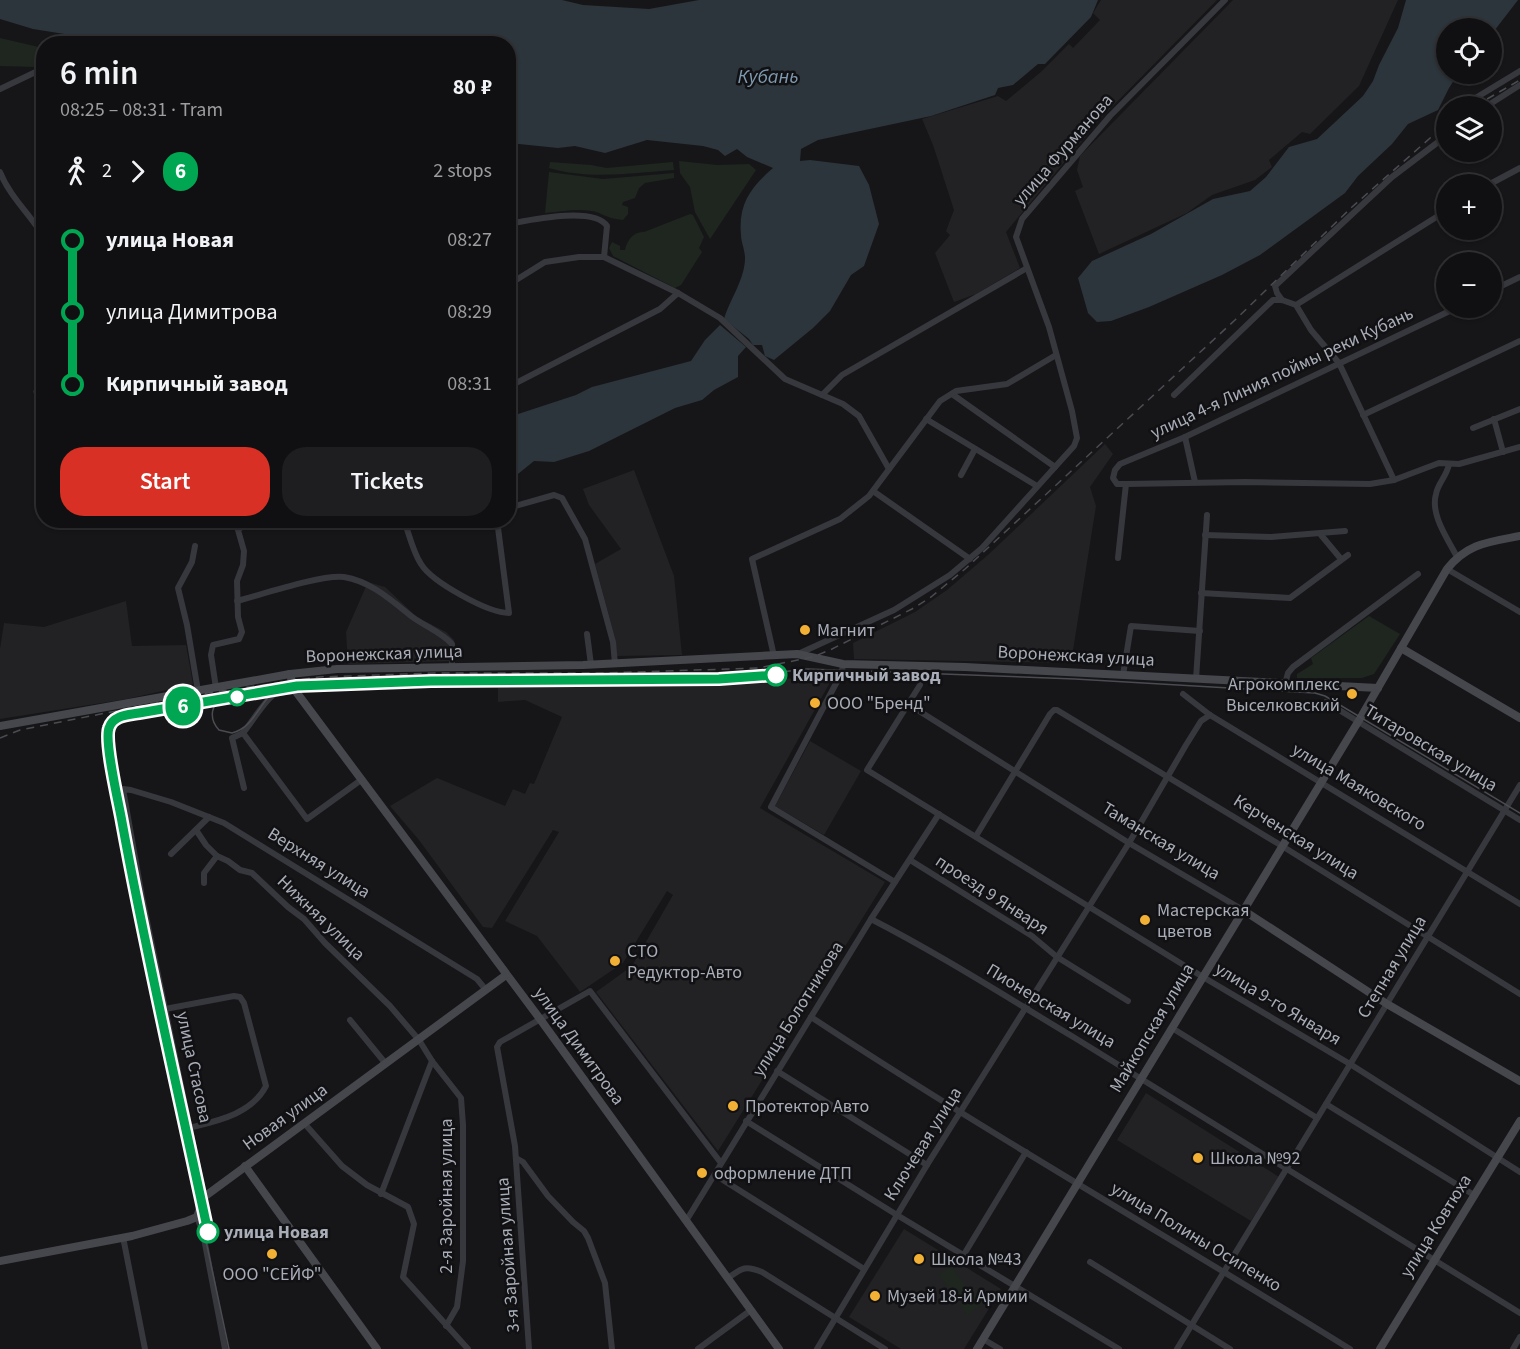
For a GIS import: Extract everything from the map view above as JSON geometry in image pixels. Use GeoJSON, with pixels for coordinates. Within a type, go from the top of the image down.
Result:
{"type":"FeatureCollection","features":[{"type":"Feature","properties":{"kind":"street","name":"улица Фурманова"},"geometry":{"type":"LineString","coordinates":[[1055,467],[1074,446],[1077,438],[1075,420],[1048,327],[1016,237],[1022,219],[1110,116],[1225,0]]}},
{"type":"Feature","properties":{"kind":"street"},"geometry":{"type":"LineString","coordinates":[[1479,96],[1520,71]]}},
{"type":"Feature","properties":{"kind":"street"},"geometry":{"type":"LineString","coordinates":[[0,89],[36,72]]}},
{"type":"Feature","properties":{"kind":"street"},"geometry":{"type":"LineString","coordinates":[[1502,96],[1520,85]]}},
{"type":"Feature","properties":{"kind":"street"},"geometry":{"type":"LineString","coordinates":[[1282,300],[1275,286],[1392,177],[1436,143]]}},
{"type":"Feature","properties":{"kind":"street"},"geometry":{"type":"LineString","coordinates":[[1502,178],[1520,168]]}},
{"type":"Feature","properties":{"kind":"street"},"geometry":{"type":"LineString","coordinates":[[0,172],[16,201],[36,225]]}},
{"type":"Feature","properties":{"kind":"street"},"geometry":{"type":"LineString","coordinates":[[516,223],[582,215],[595,217],[607,226],[604,257]]}},
{"type":"Feature","properties":{"kind":"street"},"geometry":{"type":"LineString","coordinates":[[1296,305],[1436,217]]}},
{"type":"Feature","properties":{"kind":"street"},"geometry":{"type":"LineString","coordinates":[[516,280],[545,262],[579,257],[604,257],[678,293],[720,318],[785,379],[843,404],[859,416],[889,470]]}},
{"type":"Feature","properties":{"kind":"street"},"geometry":{"type":"LineString","coordinates":[[822,395],[842,375],[1027,268]]}},
{"type":"Feature","properties":{"kind":"street"},"geometry":{"type":"LineString","coordinates":[[1502,286],[1520,277]]}},
{"type":"Feature","properties":{"kind":"street"},"geometry":{"type":"LineString","coordinates":[[516,383],[660,309],[678,293]]}},
{"type":"Feature","properties":{"kind":"street"},"geometry":{"type":"LineString","coordinates":[[1174,395],[1273,300],[1282,300],[1296,305],[1311,330],[1339,363],[1394,480]]}},
{"type":"Feature","properties":{"kind":"street","name":"улица 4-я Линия поймы реки Кубань"},"geometry":{"type":"LineString","coordinates":[[1126,484],[1117,484],[1113,478],[1120,464],[1185,437],[1436,317]]}},
{"type":"Feature","properties":{"kind":"street"},"geometry":{"type":"LineString","coordinates":[[1363,415],[1520,341]]}},
{"type":"Feature","properties":{"kind":"street"},"geometry":{"type":"LineString","coordinates":[[774,656],[752,559],[840,519],[873,491],[940,401],[956,391],[1007,384],[1056,355]]}},
{"type":"Feature","properties":{"kind":"street"},"geometry":{"type":"LineString","coordinates":[[798,654],[908,603],[950,575],[982,548],[1055,467],[952,394]]}},
{"type":"Feature","properties":{"kind":"street"},"geometry":{"type":"LineString","coordinates":[[1473,428],[1520,408]]}},
{"type":"Feature","properties":{"kind":"street"},"geometry":{"type":"LineString","coordinates":[[926,419],[1037,486]]}},
{"type":"Feature","properties":{"kind":"street"},"geometry":{"type":"LineString","coordinates":[[1494,419],[1503,452]]}},
{"type":"Feature","properties":{"kind":"street"},"geometry":{"type":"LineString","coordinates":[[1185,437],[1195,482]]}},
{"type":"Feature","properties":{"kind":"street"},"geometry":{"type":"LineString","coordinates":[[1118,558],[1126,484],[1195,482],[1370,484],[1394,480],[1439,463],[1459,464],[1520,447]]}},
{"type":"Feature","properties":{"kind":"street"},"geometry":{"type":"LineString","coordinates":[[961,474],[975,449]]}},
{"type":"Feature","properties":{"kind":"street"},"geometry":{"type":"LineString","coordinates":[[1449,464],[1448,471],[1435,495],[1436,516],[1457,557],[1466,550],[1483,543],[1520,536]]}},
{"type":"Feature","properties":{"kind":"street"},"geometry":{"type":"LineString","coordinates":[[873,491],[970,558]]}},
{"type":"Feature","properties":{"kind":"street"},"geometry":{"type":"LineString","coordinates":[[516,506],[554,495],[562,498],[585,539],[613,642],[615,664]]}},
{"type":"Feature","properties":{"kind":"street"},"geometry":{"type":"LineString","coordinates":[[1196,679],[1207,515]]}},
{"type":"Feature","properties":{"kind":"street"},"geometry":{"type":"LineString","coordinates":[[216,687],[211,650],[213,645],[239,639],[242,632],[237,601],[237,581],[243,565],[244,551],[238,530],[240,528]]}},
{"type":"Feature","properties":{"kind":"street"},"geometry":{"type":"LineString","coordinates":[[407,528],[419,562],[425,570],[467,599],[497,613],[509,613],[498,528]]}},
{"type":"Feature","properties":{"kind":"street"},"geometry":{"type":"LineString","coordinates":[[1205,534],[1271,537],[1321,535],[1345,531]]}},
{"type":"Feature","properties":{"kind":"street"},"geometry":{"type":"LineString","coordinates":[[1321,535],[1341,559]]}},
{"type":"Feature","properties":{"kind":"street"},"geometry":{"type":"LineString","coordinates":[[195,546],[192,562],[178,588],[198,691]]}},
{"type":"Feature","properties":{"kind":"street"},"geometry":{"type":"LineString","coordinates":[[1201,593],[1290,598],[1348,555]]}},
{"type":"Feature","properties":{"kind":"street","name":"Майкопская улица"},"geometry":{"type":"LineString","coordinates":[[977,1349],[1359,720],[1447,569],[1457,557]]}},
{"type":"Feature","properties":{"kind":"street"},"geometry":{"type":"LineString","coordinates":[[1447,569],[1520,612]]}},
{"type":"Feature","properties":{"kind":"street"},"geometry":{"type":"LineString","coordinates":[[1285,684],[1288,673],[1293,667],[1418,574]]}},
{"type":"Feature","properties":{"kind":"street"},"geometry":{"type":"LineString","coordinates":[[237,601],[326,578],[344,577],[369,586],[427,628],[444,635],[452,644],[452,668]]}},
{"type":"Feature","properties":{"kind":"street"},"geometry":{"type":"LineString","coordinates":[[1123,675],[1131,626],[1200,631]]}},
{"type":"Feature","properties":{"kind":"street"},"geometry":{"type":"LineString","coordinates":[[587,634],[591,665]]}},
{"type":"Feature","properties":{"kind":"street"},"geometry":{"type":"LineString","coordinates":[[1401,648],[1520,718]]}},
{"type":"Feature","properties":{"kind":"street","name":"Воронежская улица"},"geometry":{"type":"LineString","coordinates":[[0,726],[290,674],[337,669],[591,665],[798,654],[843,664],[966,667],[1378,687]]}},
{"type":"Feature","properties":{"kind":"street"},"geometry":{"type":"LineString","coordinates":[[843,664],[842,672],[771,807],[895,882]]}},
{"type":"Feature","properties":{"kind":"street","name":"улица Димитрова"},"geometry":{"type":"LineString","coordinates":[[290,674],[295,691],[540,1019],[779,1349]]}},
{"type":"Feature","properties":{"kind":"street"},"geometry":{"type":"LineString","coordinates":[[908,704],[920,685]]}},
{"type":"Feature","properties":{"kind":"street"},"geometry":{"type":"LineString","coordinates":[[244,788],[232,738],[243,733],[257,717],[266,701],[275,694],[295,691]]}},
{"type":"Feature","properties":{"kind":"street","name":"улица Маяковского"},"geometry":{"type":"LineString","coordinates":[[1183,694],[1210,715],[1322,781],[1520,904]]}},
{"type":"Feature","properties":{"kind":"street","name":"Титаровская улица"},"geometry":{"type":"LineString","coordinates":[[1326,702],[1520,820]]}},
{"type":"Feature","properties":{"kind":"street","name":"улица 9-го Января"},"geometry":{"type":"LineString","coordinates":[[908,704],[867,770],[1203,977],[1350,1064],[1520,1172]]}},
{"type":"Feature","properties":{"kind":"street","name":"Таманская улица"},"geometry":{"type":"LineString","coordinates":[[908,704],[1129,843],[1243,910],[1387,1004],[1520,1081]]}},
{"type":"Feature","properties":{"kind":"street","name":"Керченская улица"},"geometry":{"type":"LineString","coordinates":[[1016,771],[1054,710],[1057,710],[1169,776],[1520,994]]}},
{"type":"Feature","properties":{"kind":"street","name":"Ключевая улица"},"geometry":{"type":"LineString","coordinates":[[817,1349],[927,1165],[1129,843],[1186,745],[1201,721],[1210,715]]}},
{"type":"Feature","properties":{"kind":"street"},"geometry":{"type":"LineString","coordinates":[[243,733],[307,819],[361,780]]}},
{"type":"Feature","properties":{"kind":"street"},"geometry":{"type":"LineString","coordinates":[[976,836],[1016,771]]}},
{"type":"Feature","properties":{"kind":"street","name":"Степная улица"},"geometry":{"type":"LineString","coordinates":[[1177,1349],[1520,785]]}},
{"type":"Feature","properties":{"kind":"street","name":"Верхняя улица"},"geometry":{"type":"LineString","coordinates":[[123,789],[171,802],[209,817],[249,837],[477,979],[486,990]]}},
{"type":"Feature","properties":{"kind":"street","name":"улица Стасова"},"geometry":{"type":"LineString","coordinates":[[123,789],[142,897],[204,1197]]}},
{"type":"Feature","properties":{"kind":"street","name":"улица Болотникова"},"geometry":{"type":"LineString","coordinates":[[686,1221],[871,919],[939,814]]}},
{"type":"Feature","properties":{"kind":"street"},"geometry":{"type":"LineString","coordinates":[[171,854],[209,817]]}},
{"type":"Feature","properties":{"kind":"street","name":"Нижняя улица"},"geometry":{"type":"LineString","coordinates":[[196,830],[217,856],[240,870],[252,873],[304,919],[325,943],[390,1006],[419,1040]]}},
{"type":"Feature","properties":{"kind":"street"},"geometry":{"type":"LineString","coordinates":[[204,883],[204,873],[217,856]]}},
{"type":"Feature","properties":{"kind":"street","name":"проезд 9 Января"},"geometry":{"type":"LineString","coordinates":[[910,860],[1032,936],[1057,957]]}},
{"type":"Feature","properties":{"kind":"street","name":"Пионерская улица"},"geometry":{"type":"LineString","coordinates":[[871,919],[915,941],[1520,1312]]}},
{"type":"Feature","properties":{"kind":"street"},"geometry":{"type":"LineString","coordinates":[[1057,957],[1128,1001]]}},
{"type":"Feature","properties":{"kind":"street","name":"Новая улица"},"geometry":{"type":"LineString","coordinates":[[204,1197],[506,975]]}},
{"type":"Feature","properties":{"kind":"street"},"geometry":{"type":"LineString","coordinates":[[540,1019],[590,991],[721,1163]]}},
{"type":"Feature","properties":{"kind":"street"},"geometry":{"type":"LineString","coordinates":[[165,1009],[234,996],[240,997],[244,1003],[266,1086],[262,1094],[236,1115],[189,1128]]}},
{"type":"Feature","properties":{"kind":"street","name":"улица Полины Осипенко"},"geometry":{"type":"LineString","coordinates":[[811,1017],[1026,1152],[1350,1349]]}},
{"type":"Feature","properties":{"kind":"street","name":"3-я Заройная улица"},"geometry":{"type":"LineString","coordinates":[[529,1349],[515,1146],[497,1047],[500,1041],[540,1019]]}},
{"type":"Feature","properties":{"kind":"street"},"geometry":{"type":"LineString","coordinates":[[350,1020],[386,1064]]}},
{"type":"Feature","properties":{"kind":"street"},"geometry":{"type":"LineString","coordinates":[[1172,1028],[1317,1118]]}},
{"type":"Feature","properties":{"kind":"street","name":"2-я Заройная улица"},"geometry":{"type":"LineString","coordinates":[[419,1040],[461,1098],[463,1261],[457,1307],[446,1326]]}},
{"type":"Feature","properties":{"kind":"street"},"geometry":{"type":"LineString","coordinates":[[381,1194],[432,1061]]}},
{"type":"Feature","properties":{"kind":"street"},"geometry":{"type":"LineString","coordinates":[[777,1071],[927,1165]]}},
{"type":"Feature","properties":{"kind":"street"},"geometry":{"type":"LineString","coordinates":[[1326,1104],[1474,1195]]}},
{"type":"Feature","properties":{"kind":"street"},"geometry":{"type":"LineString","coordinates":[[746,1121],[963,1256],[1119,1349]]}},
{"type":"Feature","properties":{"kind":"street","name":"улица Ковтюха"},"geometry":{"type":"LineString","coordinates":[[1380,1349],[1520,1121]]}},
{"type":"Feature","properties":{"kind":"street"},"geometry":{"type":"LineString","coordinates":[[304,1123],[342,1166],[381,1194],[408,1207],[414,1224],[404,1277],[468,1349]]}},
{"type":"Feature","properties":{"kind":"street"},"geometry":{"type":"LineString","coordinates":[[963,1256],[1026,1152]]}},
{"type":"Feature","properties":{"kind":"street"},"geometry":{"type":"LineString","coordinates":[[516,1158],[523,1162],[548,1196],[584,1230],[605,1283],[612,1349]]}},
{"type":"Feature","properties":{"kind":"street"},"geometry":{"type":"LineString","coordinates":[[245,1166],[377,1349]]}},
{"type":"Feature","properties":{"kind":"street"},"geometry":{"type":"LineString","coordinates":[[715,1175],[864,1269]]}},
{"type":"Feature","properties":{"kind":"street"},"geometry":{"type":"LineString","coordinates":[[204,1197],[197,1217],[203,1233],[225,1349]]}},
{"type":"Feature","properties":{"kind":"street"},"geometry":{"type":"LineString","coordinates":[[0,1261],[123,1237],[197,1217]]}},
{"type":"Feature","properties":{"kind":"street"},"geometry":{"type":"LineString","coordinates":[[123,1237],[145,1349]]}},
{"type":"Feature","properties":{"kind":"street"},"geometry":{"type":"LineString","coordinates":[[1090,1262],[1230,1349]]}},
{"type":"Feature","properties":{"kind":"street"},"geometry":{"type":"LineString","coordinates":[[728,1278],[741,1268],[753,1268],[885,1349]]}},
{"type":"Feature","properties":{"kind":"street"},"geometry":{"type":"LineString","coordinates":[[698,1349],[751,1310]]}},
{"type":"Feature","properties":{"kind":"street"},"geometry":{"type":"LineString","coordinates":[[1513,1349],[1520,1337]]}},
{"type":"Feature","properties":{"kind":"street"},"geometry":{"type":"LineString","coordinates":[[983,1339],[1000,1349]]}},
{"type":"Feature","properties":{"kind":"shaded area"},"geometry":{"type":"Polygon","coordinates":[[[1101,0],[1217,0],[1101,118],[1006,232],[1020,268],[976,294],[954,302],[935,253],[950,235],[946,231],[954,210],[922,119],[998,96],[1006,101],[1042,71],[1069,44],[1073,48],[1100,20],[1093,13],[1101,0]]]}},
{"type":"Feature","properties":{"kind":"shaded area"},"geometry":{"type":"Polygon","coordinates":[[[1233,0],[1398,0],[1359,86],[1310,134],[1302,132],[1269,160],[1272,167],[1255,180],[1212,195],[1187,213],[1099,254],[1075,191],[1083,187],[1077,170],[1080,156],[1233,0]]]}},
{"type":"Feature","properties":{"kind":"shaded area"},"geometry":{"type":"Polygon","coordinates":[[[0,38],[36,46],[36,66],[0,66],[0,38]]]}},
{"type":"Feature","properties":{"kind":"shaded area"},"geometry":{"type":"Polygon","coordinates":[[[679,161],[717,165],[749,164],[756,170],[710,239],[695,212],[690,187],[680,173],[679,161]]]}},
{"type":"Feature","properties":{"kind":"shaded area"},"geometry":{"type":"Polygon","coordinates":[[[550,162],[607,168],[673,162],[674,170],[595,175],[549,168],[550,162]]]}},
{"type":"Feature","properties":{"kind":"shaded area"},"geometry":{"type":"Polygon","coordinates":[[[549,172],[603,179],[674,173],[674,178],[645,183],[639,188],[635,198],[623,202],[622,205],[628,207],[628,214],[623,220],[586,210],[545,213],[549,172]]]}},
{"type":"Feature","properties":{"kind":"shaded area"},"geometry":{"type":"Polygon","coordinates":[[[690,214],[693,215],[704,237],[699,248],[702,252],[681,285],[675,288],[613,256],[609,248],[612,242],[620,246],[620,250],[625,250],[627,243],[634,235],[690,214]]]}},
{"type":"Feature","properties":{"kind":"shaded area"},"geometry":{"type":"Polygon","coordinates":[[[1105,444],[1113,454],[1090,487],[1096,506],[1071,663],[854,659],[853,643],[915,612],[947,590],[989,554],[1105,444]]]}},
{"type":"Feature","properties":{"kind":"shaded area"},"geometry":{"type":"Polygon","coordinates":[[[634,470],[674,576],[682,655],[617,656],[615,638],[595,564],[621,549],[589,505],[583,489],[634,470]]]}},
{"type":"Feature","properties":{"kind":"shaded area"},"geometry":{"type":"Polygon","coordinates":[[[368,582],[385,587],[417,617],[446,632],[454,640],[454,661],[348,664],[346,632],[368,582]]]}},
{"type":"Feature","properties":{"kind":"shaded area"},"geometry":{"type":"Polygon","coordinates":[[[126,601],[132,646],[186,645],[193,684],[127,699],[0,719],[0,649],[4,623],[44,627],[126,601]]]}},
{"type":"Feature","properties":{"kind":"shaded area"},"geometry":{"type":"Polygon","coordinates":[[[1369,616],[1400,634],[1374,674],[1362,678],[1297,678],[1297,674],[1313,664],[1311,658],[1369,616]]]}},
{"type":"Feature","properties":{"kind":"shaded area"},"geometry":{"type":"Polygon","coordinates":[[[833,677],[760,808],[885,882],[718,1151],[596,992],[632,966],[673,895],[667,891],[623,963],[580,992],[537,936],[505,921],[559,832],[553,830],[492,928],[483,927],[419,840],[390,806],[437,778],[505,806],[513,789],[525,794],[530,783],[534,784],[562,717],[525,700],[498,702],[498,688],[833,677]]]}},
{"type":"Feature","properties":{"kind":"shaded area"},"geometry":{"type":"Polygon","coordinates":[[[810,741],[861,771],[824,835],[775,806],[810,741]]]}},
{"type":"Feature","properties":{"kind":"shaded area","name":"Школа №92"},"geometry":{"type":"Polygon","coordinates":[[[1146,1093],[1279,1177],[1251,1221],[1117,1140],[1146,1093]]]}},
{"type":"Feature","properties":{"kind":"shaded area","name":"Школа №43"},"geometry":{"type":"Polygon","coordinates":[[[904,1229],[1001,1289],[964,1349],[901,1349],[849,1317],[904,1229]]]}},
{"type":"Feature","properties":{"kind":"shaded area"},"geometry":{"type":"Polygon","coordinates":[[[951,1266],[971,1293],[959,1302],[939,1275],[951,1266]]]}},
{"type":"Feature","properties":{"kind":"shaded area"},"geometry":{"type":"Polygon","coordinates":[[[978,1292],[986,1302],[967,1315],[960,1305],[978,1292]]]}},
{"type":"Feature","properties":{"kind":"water","name":"Кубань"},"geometry":{"type":"Polygon","coordinates":[[[0,0],[562,0],[583,5],[649,9],[699,0],[1098,0],[1091,17],[1045,64],[1038,64],[1013,85],[998,88],[995,95],[931,116],[818,140],[801,149],[800,161],[810,160],[859,166],[869,185],[879,224],[864,266],[851,275],[830,311],[774,360],[765,356],[762,345],[753,345],[724,319],[744,266],[741,224],[744,205],[752,189],[773,168],[747,157],[737,149],[725,156],[718,150],[703,146],[647,140],[605,153],[575,146],[558,148],[516,144],[516,36],[77,36],[33,29],[0,19],[0,0]]]}},
{"type":"Feature","properties":{"kind":"water"},"geometry":{"type":"Polygon","coordinates":[[[1406,0],[1518,0],[1502,21],[1502,18],[1436,18],[1436,84],[1452,84],[1445,96],[1436,96],[1436,111],[1408,124],[1392,144],[1358,176],[1345,193],[1260,255],[1222,275],[1111,321],[1097,322],[1088,313],[1078,278],[1092,261],[1151,234],[1213,199],[1250,191],[1266,177],[1289,147],[1317,139],[1363,96],[1373,81],[1398,28],[1406,0]]]}},
{"type":"Feature","properties":{"kind":"water"},"geometry":{"type":"Polygon","coordinates":[[[720,325],[746,347],[738,356],[738,377],[714,390],[702,400],[675,408],[589,451],[554,462],[534,461],[516,476],[516,415],[576,395],[592,387],[691,361],[705,340],[720,325]]]}},
{"type":"Feature","properties":{"kind":"waterway"},"geometry":{"type":"LineString","coordinates":[[34,391],[36,399]]}},
{"type":"Feature","properties":{"kind":"tram line"},"geometry":{"type":"LineString","coordinates":[[229,1349],[133,899],[114,798],[105,733],[108,722],[118,714],[292,684],[431,679],[719,677],[807,669],[1075,679],[1315,693],[1325,696],[1520,813]]}},
{"type":"Feature","properties":{"kind":"tram line","name":"6"},"geometry":{"type":"LineString","coordinates":[[208,1232],[136,898],[117,797],[108,737],[109,726],[114,719],[120,716],[293,686],[431,681],[719,679],[776,675]]}},
{"type":"Feature","properties":{"kind":"tram line"},"geometry":{"type":"LineString","coordinates":[[225,696],[214,707],[212,716],[219,730],[232,733],[247,725],[267,699],[279,689]]}},
{"type":"Feature","properties":{"kind":"railway"},"geometry":{"type":"LineString","coordinates":[[1492,96],[1520,80]]}},
{"type":"Feature","properties":{"kind":"railway"},"geometry":{"type":"LineString","coordinates":[[0,738],[20,730],[207,693],[319,677],[436,673],[604,673],[758,668],[813,657],[832,649],[912,609],[931,597],[965,569],[1235,320],[1352,207],[1436,133]]}},
{"type":"Feature","properties":{"kind":"place","name":"Магнит"},"geometry":{"type":"Point","coordinates":[805,630]}},
{"type":"Feature","properties":{"kind":"place","name":"Кирпичный завод"},"geometry":{"type":"Point","coordinates":[776,675]}},
{"type":"Feature","properties":{"kind":"place","name":"Агрокомплекс Выселковский"},"geometry":{"type":"Point","coordinates":[1352,694]}},
{"type":"Feature","properties":{"kind":"place","name":"ООО \"Бренд\""},"geometry":{"type":"Point","coordinates":[815,703]}},
{"type":"Feature","properties":{"kind":"place","name":"Мастерская цветов"},"geometry":{"type":"Point","coordinates":[1145,920]}},
{"type":"Feature","properties":{"kind":"place","name":"СТО Редуктор-Авто"},"geometry":{"type":"Point","coordinates":[615,961]}},
{"type":"Feature","properties":{"kind":"place","name":"Протектор Авто"},"geometry":{"type":"Point","coordinates":[733,1106]}},
{"type":"Feature","properties":{"kind":"place","name":"Школа №92"},"geometry":{"type":"Point","coordinates":[1198,1158]}},
{"type":"Feature","properties":{"kind":"place","name":"оформление ДТП"},"geometry":{"type":"Point","coordinates":[702,1173]}},
{"type":"Feature","properties":{"kind":"place","name":"улица Новая"},"geometry":{"type":"Point","coordinates":[208,1232]}},
{"type":"Feature","properties":{"kind":"place","name":"ООО \"СЕЙФ\""},"geometry":{"type":"Point","coordinates":[272,1254]}},
{"type":"Feature","properties":{"kind":"place","name":"Школа №43"},"geometry":{"type":"Point","coordinates":[919,1259]}},
{"type":"Feature","properties":{"kind":"place","name":"Музей 18-й Армии"},"geometry":{"type":"Point","coordinates":[875,1296]}}]}
